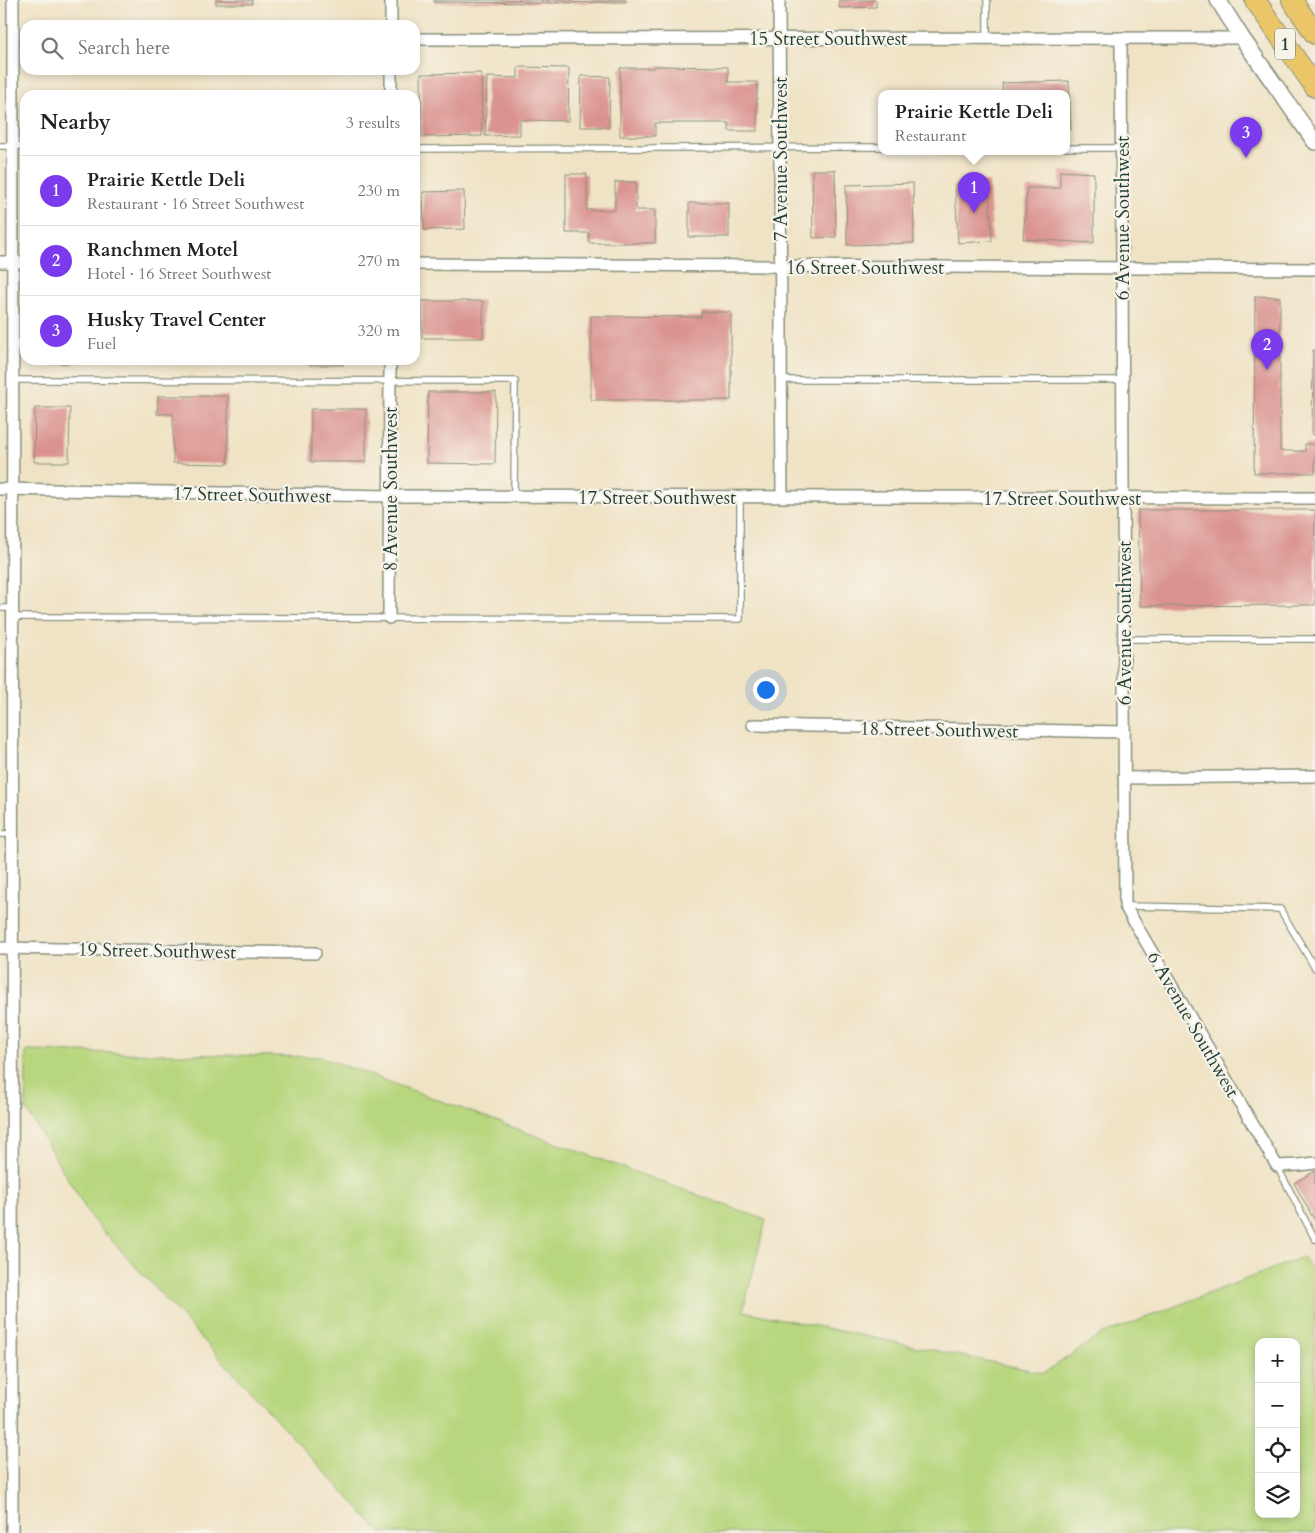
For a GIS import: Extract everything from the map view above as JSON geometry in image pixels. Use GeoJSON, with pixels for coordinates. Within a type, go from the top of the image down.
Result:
{"type":"FeatureCollection","features":[{"type":"Feature","properties":{"kind":"highway","name":"1"},"geometry":{"type":"LineString","coordinates":[[1256,0],[1315,87]]}},
{"type":"Feature","properties":{"kind":"highway","name":"1"},"geometry":{"type":"LineString","coordinates":[[1292,0],[1315,34]]}},
{"type":"Feature","properties":{"kind":"street"},"geometry":{"type":"LineString","coordinates":[[12,0],[12,380],[6,489],[12,613],[12,721],[6,834],[12,948],[12,1533]]}},
{"type":"Feature","properties":{"kind":"street"},"geometry":{"type":"LineString","coordinates":[[391,0],[391,20]]}},
{"type":"Feature","properties":{"kind":"street","name":"7 Avenue Southwest"},"geometry":{"type":"LineString","coordinates":[[779,0],[782,497]]}},
{"type":"Feature","properties":{"kind":"street"},"geometry":{"type":"LineString","coordinates":[[1218,0],[1242,38],[1315,142]]}},
{"type":"Feature","properties":{"kind":"street","name":"6 Avenue Southwest"},"geometry":{"type":"LineString","coordinates":[[1122,38],[1125,906],[1277,1166]]}},
{"type":"Feature","properties":{"kind":"street","name":"15 Street Southwest"},"geometry":{"type":"LineString","coordinates":[[420,39],[1242,38]]}},
{"type":"Feature","properties":{"kind":"street"},"geometry":{"type":"LineString","coordinates":[[12,40],[20,40]]}},
{"type":"Feature","properties":{"kind":"street"},"geometry":{"type":"LineString","coordinates":[[390,75],[390,90]]}},
{"type":"Feature","properties":{"kind":"street"},"geometry":{"type":"LineString","coordinates":[[0,262],[20,262]]}},
{"type":"Feature","properties":{"kind":"street","name":"16 Street Southwest"},"geometry":{"type":"LineString","coordinates":[[420,264],[1315,269]]}},
{"type":"Feature","properties":{"kind":"street","name":"8 Avenue Southwest"},"geometry":{"type":"LineString","coordinates":[[390,365],[390,618]]}},
{"type":"Feature","properties":{"kind":"street","name":"17 Street Southwest"},"geometry":{"type":"LineString","coordinates":[[6,489],[390,496],[1315,498]]}},
{"type":"Feature","properties":{"kind":"street"},"geometry":{"type":"LineString","coordinates":[[0,721],[12,721]]}},
{"type":"Feature","properties":{"kind":"street","name":"18 Street Southwest"},"geometry":{"type":"LineString","coordinates":[[753,725],[1124,732]]}},
{"type":"Feature","properties":{"kind":"street"},"geometry":{"type":"LineString","coordinates":[[1124,778],[1315,776]]}},
{"type":"Feature","properties":{"kind":"street","name":"19 Street Southwest"},"geometry":{"type":"LineString","coordinates":[[0,948],[315,953]]}},
{"type":"Feature","properties":{"kind":"street"},"geometry":{"type":"LineString","coordinates":[[1277,1166],[1315,1163]]}},
{"type":"Feature","properties":{"kind":"lane"},"geometry":{"type":"LineString","coordinates":[[987,0],[987,38]]}},
{"type":"Feature","properties":{"kind":"lane"},"geometry":{"type":"LineString","coordinates":[[0,146],[20,146]]}},
{"type":"Feature","properties":{"kind":"lane"},"geometry":{"type":"LineString","coordinates":[[420,149],[878,147]]}},
{"type":"Feature","properties":{"kind":"lane"},"geometry":{"type":"LineString","coordinates":[[1070,148],[1122,148]]}},
{"type":"Feature","properties":{"kind":"lane"},"geometry":{"type":"LineString","coordinates":[[12,380],[515,382],[514,496]]}},
{"type":"Feature","properties":{"kind":"lane"},"geometry":{"type":"LineString","coordinates":[[782,380],[1123,380]]}},
{"type":"Feature","properties":{"kind":"lane"},"geometry":{"type":"LineString","coordinates":[[0,608],[12,613],[390,618],[740,619],[740,497]]}},
{"type":"Feature","properties":{"kind":"lane"},"geometry":{"type":"LineString","coordinates":[[1124,638],[1315,638]]}},
{"type":"Feature","properties":{"kind":"lane"},"geometry":{"type":"LineString","coordinates":[[1125,906],[1280,909],[1315,968]]}},
{"type":"Feature","properties":{"kind":"lane"},"geometry":{"type":"LineString","coordinates":[[1277,1166],[1315,1239]]}},
{"type":"Feature","properties":{"kind":"green space"},"geometry":{"type":"Polygon","coordinates":[[[26,1051],[321,1057],[766,1220],[743,1311],[1044,1373],[1101,1335],[1303,1257],[1315,1274],[1315,1533],[381,1533],[92,1219],[26,1109],[26,1051]]]}},
{"type":"Feature","properties":{"kind":"building"},"geometry":{"type":"Polygon","coordinates":[[[216,0],[252,0],[252,4],[216,4],[216,0]]]}},
{"type":"Feature","properties":{"kind":"building"},"geometry":{"type":"Polygon","coordinates":[[[434,0],[547,0],[547,3],[434,2],[434,0]]]}},
{"type":"Feature","properties":{"kind":"building"},"geometry":{"type":"Polygon","coordinates":[[[549,0],[626,0],[626,2],[549,3],[549,0]]]}},
{"type":"Feature","properties":{"kind":"building"},"geometry":{"type":"Polygon","coordinates":[[[839,0],[876,0],[876,7],[839,8],[839,0]]]}},
{"type":"Feature","properties":{"kind":"building"},"geometry":{"type":"Polygon","coordinates":[[[654,66],[728,67],[728,82],[757,82],[757,131],[729,131],[729,123],[655,123],[655,136],[620,136],[620,68],[654,68],[654,66]]]}},
{"type":"Feature","properties":{"kind":"building"},"geometry":{"type":"Polygon","coordinates":[[[518,67],[569,68],[568,121],[520,120],[520,135],[485,136],[487,77],[518,78],[518,67]]]}},
{"type":"Feature","properties":{"kind":"building"},"geometry":{"type":"Polygon","coordinates":[[[481,73],[482,136],[422,137],[421,74],[481,73]]]}},
{"type":"Feature","properties":{"kind":"building"},"geometry":{"type":"Polygon","coordinates":[[[581,76],[610,77],[609,127],[580,127],[581,76]]]}},
{"type":"Feature","properties":{"kind":"building"},"geometry":{"type":"Polygon","coordinates":[[[1069,81],[1069,90],[1003,90],[1002,83],[1069,81]]]}},
{"type":"Feature","properties":{"kind":"building"},"geometry":{"type":"Polygon","coordinates":[[[812,170],[835,170],[836,237],[813,238],[812,170]]]}},
{"type":"Feature","properties":{"kind":"building"},"geometry":{"type":"Polygon","coordinates":[[[1060,171],[1094,173],[1094,243],[1023,239],[1027,188],[1060,188],[1060,171]]]}},
{"type":"Feature","properties":{"kind":"building"},"geometry":{"type":"Polygon","coordinates":[[[566,174],[587,174],[587,210],[615,210],[615,182],[636,182],[636,210],[655,210],[655,243],[589,243],[589,233],[566,233],[566,174]]]}},
{"type":"Feature","properties":{"kind":"building"},"geometry":{"type":"Polygon","coordinates":[[[989,182],[992,241],[958,243],[955,184],[989,182]]]}},
{"type":"Feature","properties":{"kind":"building"},"geometry":{"type":"Polygon","coordinates":[[[913,183],[914,243],[847,245],[846,185],[913,183]]]}},
{"type":"Feature","properties":{"kind":"building"},"geometry":{"type":"Polygon","coordinates":[[[464,191],[465,229],[424,230],[423,192],[464,191]]]}},
{"type":"Feature","properties":{"kind":"building"},"geometry":{"type":"Polygon","coordinates":[[[689,203],[729,203],[729,237],[689,237],[689,203]]]}},
{"type":"Feature","properties":{"kind":"building"},"geometry":{"type":"Polygon","coordinates":[[[1255,296],[1280,297],[1280,451],[1305,451],[1305,444],[1315,444],[1315,473],[1254,473],[1255,296]]]}},
{"type":"Feature","properties":{"kind":"building"},"geometry":{"type":"Polygon","coordinates":[[[422,301],[483,301],[483,338],[422,338],[422,301]]]}},
{"type":"Feature","properties":{"kind":"building"},"geometry":{"type":"Polygon","coordinates":[[[701,312],[731,312],[731,400],[591,400],[591,316],[701,317],[701,312]]]}},
{"type":"Feature","properties":{"kind":"building"},"geometry":{"type":"Polygon","coordinates":[[[1313,350],[1315,350],[1315,435],[1312,434],[1313,350]]]}},
{"type":"Feature","properties":{"kind":"building"},"geometry":{"type":"Polygon","coordinates":[[[428,392],[496,392],[495,464],[427,463],[428,392]]]}},
{"type":"Feature","properties":{"kind":"building"},"geometry":{"type":"Polygon","coordinates":[[[158,396],[228,396],[228,464],[173,463],[173,414],[157,414],[158,396]]]}},
{"type":"Feature","properties":{"kind":"building"},"geometry":{"type":"Polygon","coordinates":[[[35,408],[70,408],[69,462],[34,462],[35,408]]]}},
{"type":"Feature","properties":{"kind":"building"},"geometry":{"type":"Polygon","coordinates":[[[311,409],[366,409],[366,462],[311,462],[311,409]]]}},
{"type":"Feature","properties":{"kind":"building"},"geometry":{"type":"Polygon","coordinates":[[[1138,510],[1315,510],[1315,605],[1140,606],[1138,510]]]}},
{"type":"Feature","properties":{"kind":"building"},"geometry":{"type":"Polygon","coordinates":[[[1315,1171],[1315,1221],[1294,1183],[1315,1171]]]}},
{"type":"Feature","properties":{"kind":"place","name":"Husky Travel Center"},"geometry":{"type":"Point","coordinates":[1246,158]}},
{"type":"Feature","properties":{"kind":"place","name":"Prairie Kettle Deli"},"geometry":{"type":"Point","coordinates":[974,213]}},
{"type":"Feature","properties":{"kind":"place","name":"Ranchmen Motel"},"geometry":{"type":"Point","coordinates":[1267,370]}}]}
